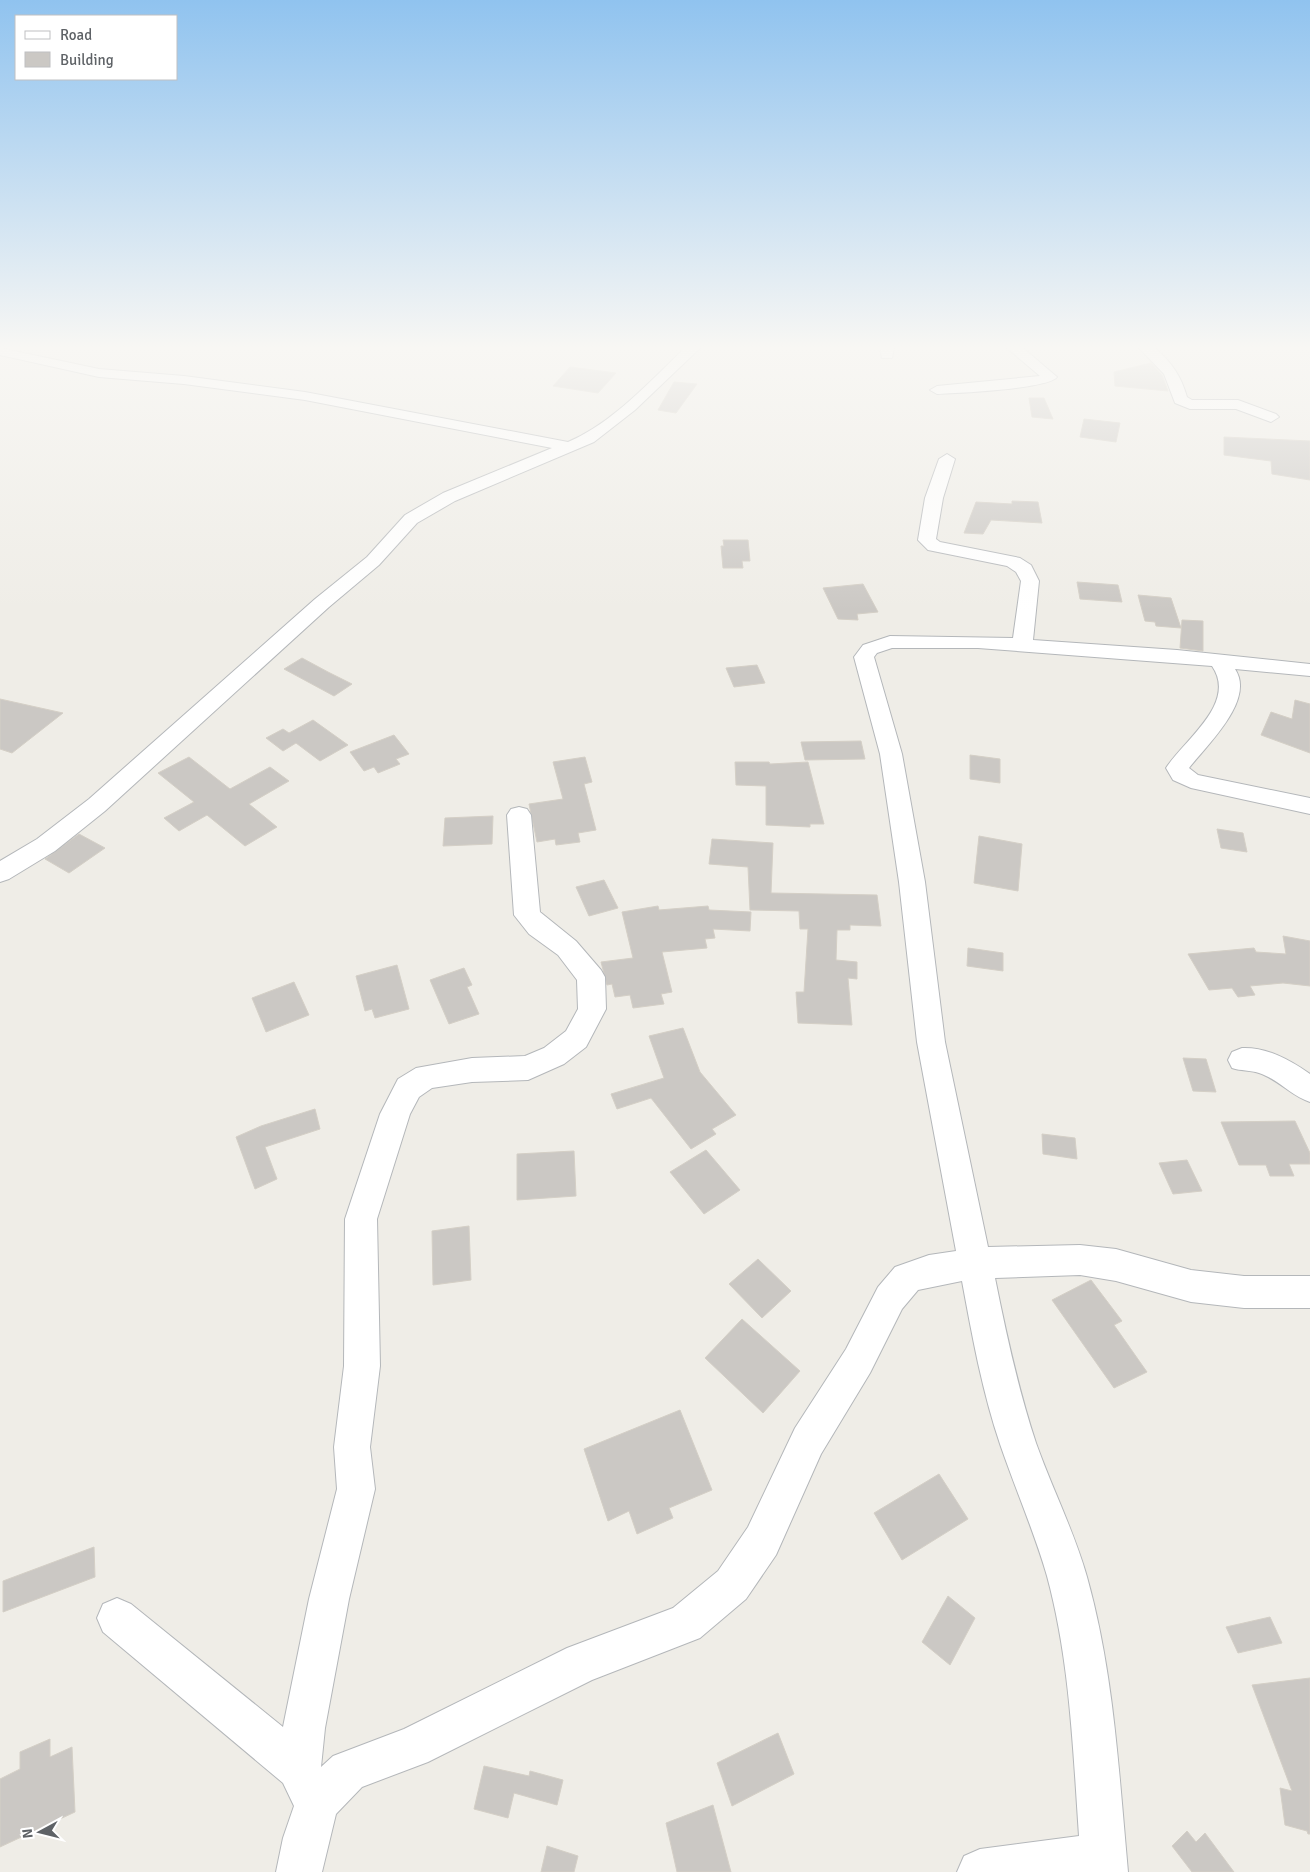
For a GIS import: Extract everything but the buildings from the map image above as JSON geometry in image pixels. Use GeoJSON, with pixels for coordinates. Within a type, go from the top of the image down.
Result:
{"type":"FeatureCollection","features":[{"type":"Feature","properties":{"kind":"street"},"geometry":{"type":"LineString","coordinates":[[511,435],[572,447]]}},
{"type":"Feature","properties":{"kind":"street"},"geometry":{"type":"LineString","coordinates":[[0,873],[46,845],[97,805],[322,603],[373,561],[411,519],[449,497],[572,447],[593,435]]}},
{"type":"Feature","properties":{"kind":"street"},"geometry":{"type":"LineString","coordinates":[[947,459],[934,498],[927,540],[934,546],[946,550],[1013,562],[1024,569],[1030,581],[1022,645]]}},
{"type":"Feature","properties":{"kind":"street"},"geometry":{"type":"LineString","coordinates":[[980,1872],[1105,1864],[1089,1680],[1067,1577],[1046,1513],[1018,1443],[989,1334],[931,1042],[912,882],[891,754],[864,657],[870,649],[890,642],[978,642],[1310,670]]}},
{"type":"Feature","properties":{"kind":"street"},"geometry":{"type":"LineString","coordinates":[[1218,661],[1227,669],[1231,683],[1228,696],[1214,724],[1177,768],[1181,776],[1190,781],[1310,806]]}},
{"type":"Feature","properties":{"kind":"street"},"geometry":{"type":"LineString","coordinates":[[298,1872],[306,1838],[309,1785],[304,1728],[329,1599],[356,1489],[352,1447],[362,1366],[361,1219],[395,1114],[408,1088],[426,1077],[472,1070],[528,1068],[554,1056],[576,1039],[592,1009],[591,977],[568,948],[538,927],[527,915],[519,815]]}},
{"type":"Feature","properties":{"kind":"street"},"geometry":{"type":"LineString","coordinates":[[1242,1060],[1253,1058],[1288,1074],[1310,1090]]}},
{"type":"Feature","properties":{"kind":"street"},"geometry":{"type":"LineString","coordinates":[[309,1785],[413,1746],[582,1663],[686,1624],[732,1584],[762,1541],[808,1441],[858,1361],[890,1298],[908,1278],[930,1271],[976,1263],[1080,1260],[1116,1265],[1191,1286],[1244,1292],[1310,1292]]}},
{"type":"Feature","properties":{"kind":"street"},"geometry":{"type":"LineString","coordinates":[[117,1618],[309,1785]]}}]}
